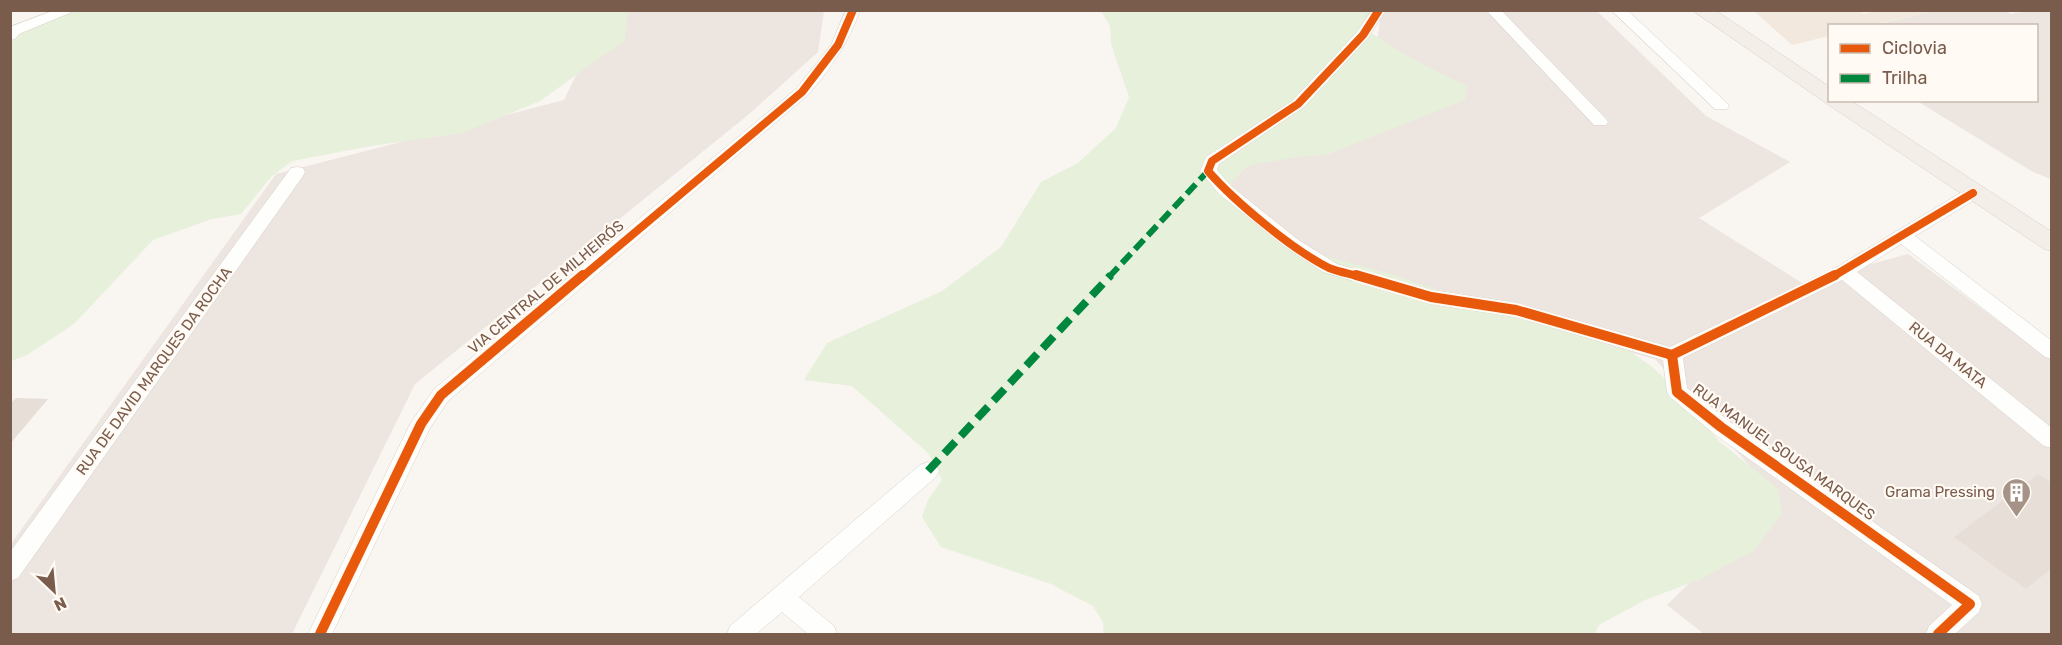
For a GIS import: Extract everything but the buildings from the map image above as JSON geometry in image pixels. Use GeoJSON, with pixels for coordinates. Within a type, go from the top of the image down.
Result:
{"type":"FeatureCollection","features":[{"type":"Feature","properties":{"kind":"main road"},"geometry":{"type":"LineString","coordinates":[[1701,10],[1761,48],[1828,96]]}},
{"type":"Feature","properties":{"kind":"main road"},"geometry":{"type":"LineString","coordinates":[[1721,10],[1761,48]]}},
{"type":"Feature","properties":{"kind":"main road"},"geometry":{"type":"LineString","coordinates":[[1838,102],[1973,193],[2051,240]]}},
{"type":"Feature","properties":{"kind":"street"},"geometry":{"type":"LineString","coordinates":[[10,36],[13,31],[70,10]]}},
{"type":"Feature","properties":{"kind":"street","name":"VIA CENTRAL DE MILHEIRÓS"},"geometry":{"type":"LineString","coordinates":[[320,634],[421,424],[441,395],[802,92],[835,54],[847,30],[853,10]]}},
{"type":"Feature","properties":{"kind":"street"},"geometry":{"type":"LineString","coordinates":[[1379,10],[1363,35],[1298,104],[1212,161],[1208,171],[1224,190],[1291,243],[1330,268],[1431,297],[1516,310],[1672,355],[1844,271],[1900,235],[1973,193]]}},
{"type":"Feature","properties":{"kind":"street"},"geometry":{"type":"LineString","coordinates":[[1493,10],[1600,122]]}},
{"type":"Feature","properties":{"kind":"street"},"geometry":{"type":"LineString","coordinates":[[1618,10],[1721,106]]}},
{"type":"Feature","properties":{"kind":"street","name":"RUA DE DAVID MARQUES DA ROCHA"},"geometry":{"type":"LineString","coordinates":[[10,571],[297,172]]}},
{"type":"Feature","properties":{"kind":"street"},"geometry":{"type":"LineString","coordinates":[[1900,235],[2052,352]]}},
{"type":"Feature","properties":{"kind":"street","name":"RUA DA MATA"},"geometry":{"type":"LineString","coordinates":[[1844,271],[2052,440]]}},
{"type":"Feature","properties":{"kind":"street","name":"RUA MANUEL SOUSA MARQUES"},"geometry":{"type":"LineString","coordinates":[[1672,355],[1677,393],[1721,427],[1970,604],[1938,634]]}},
{"type":"Feature","properties":{"kind":"street"},"geometry":{"type":"LineString","coordinates":[[739,634],[928,471]]}},
{"type":"Feature","properties":{"kind":"street"},"geometry":{"type":"LineString","coordinates":[[782,597],[825,634]]}},
{"type":"Feature","properties":{"kind":"shaded area"},"geometry":{"type":"Polygon","coordinates":[[[1879,10],[1933,11],[1876,24],[1828,24],[1828,36],[1792,45],[1754,11],[1858,11],[1864,14],[1879,10]]]}},
{"type":"Feature","properties":{"kind":"shaded area"},"geometry":{"type":"Polygon","coordinates":[[[2005,10],[2011,14],[2026,11],[2051,11],[2051,179],[2033,172],[1919,102],[2038,102],[2038,24],[1878,24],[1934,11],[2005,10]]]}},
{"type":"Feature","properties":{"kind":"shaded area"},"geometry":{"type":"Polygon","coordinates":[[[607,11],[824,11],[818,52],[748,115],[415,384],[292,634],[11,634],[11,544],[276,174],[564,100],[607,11]]]}},
{"type":"Feature","properties":{"kind":"shaded area"},"geometry":{"type":"Polygon","coordinates":[[[1381,11],[1597,11],[1706,116],[1790,162],[1699,218],[1802,283],[1908,254],[2051,360],[2051,634],[1704,634],[1667,605],[1777,497],[1655,359],[1310,264],[1203,179],[1378,36],[1381,11]]]}},
{"type":"Feature","properties":{"kind":"green space"},"geometry":{"type":"Polygon","coordinates":[[[73,10],[628,11],[625,40],[540,101],[463,133],[371,146],[292,161],[271,177],[241,214],[212,219],[153,240],[74,324],[27,355],[11,361],[10,40],[35,25],[73,10]]]}},
{"type":"Feature","properties":{"kind":"green space"},"geometry":{"type":"Polygon","coordinates":[[[1101,11],[1374,11],[1366,29],[1415,60],[1467,86],[1465,100],[1326,155],[1250,165],[1232,181],[1232,194],[1289,238],[1329,257],[1622,346],[1651,366],[1671,384],[1719,441],[1778,489],[1782,514],[1753,551],[1701,579],[1645,600],[1599,625],[1595,634],[1104,634],[1103,622],[1093,606],[1051,584],[941,547],[922,517],[928,500],[942,480],[928,453],[852,386],[804,380],[827,343],[942,291],[1001,247],[1041,182],[1078,163],[1116,128],[1129,97],[1111,44],[1110,26],[1101,11]]]}},
{"type":"Feature","properties":{"kind":"marked path"},"geometry":{"type":"LineString","coordinates":[[928,471],[1208,171]]}},
{"type":"Feature","properties":{"kind":"cycle path"},"geometry":{"type":"LineString","coordinates":[[320,634],[421,424],[441,395],[802,92],[838,45],[853,10]]}},
{"type":"Feature","properties":{"kind":"cycle path"},"geometry":{"type":"LineString","coordinates":[[1379,10],[1363,35],[1298,104],[1212,161],[1208,171],[1225,190],[1291,243],[1330,268],[1431,297],[1516,310],[1672,355]]}},
{"type":"Feature","properties":{"kind":"cycle path"},"geometry":{"type":"LineString","coordinates":[[1938,634],[1970,604],[1721,427],[1677,392],[1672,355],[1844,271],[1973,193]]}},
{"type":"Feature","properties":{"kind":"place","name":"Grama Pressing"},"geometry":{"type":"Point","coordinates":[2016,518]}}]}
